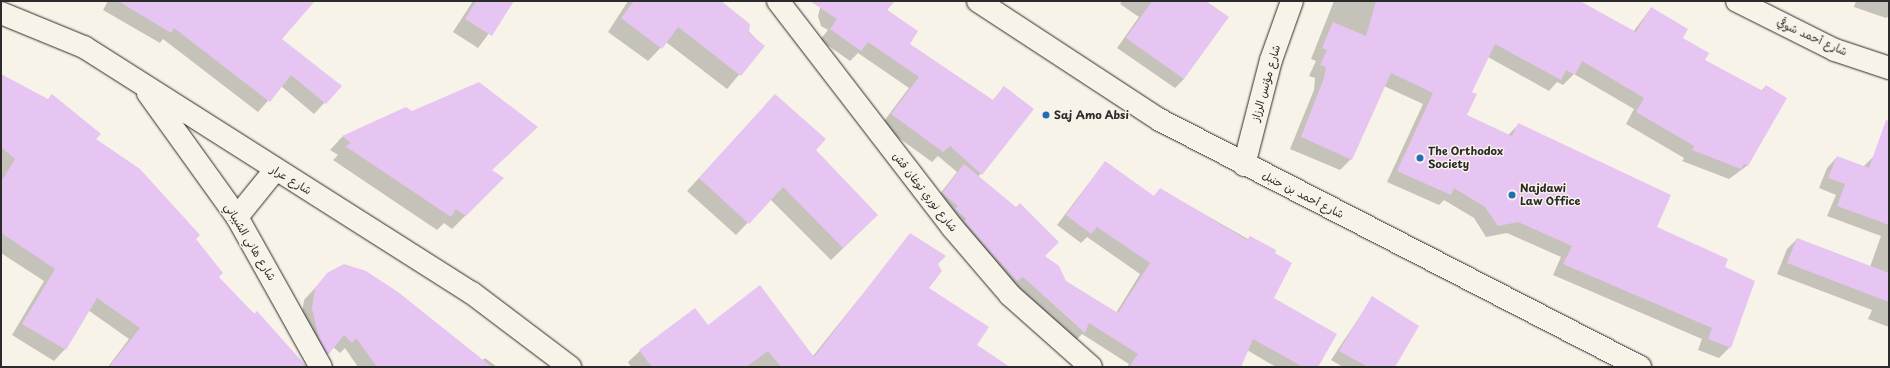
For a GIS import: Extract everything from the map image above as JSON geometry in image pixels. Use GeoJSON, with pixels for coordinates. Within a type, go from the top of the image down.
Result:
{"type":"FeatureCollection","features":[{"type":"Feature","properties":{"kind":"street","name":"شارع نوري توغان قش"},"geometry":{"type":"LineString","coordinates":[[778,1],[957,233],[1010,295],[1091,367]]}},
{"type":"Feature","properties":{"kind":"street","name":"شارع أحمد بن حنبل"},"geometry":{"type":"LineString","coordinates":[[978,1],[1129,101],[1244,165],[1640,367]]}},
{"type":"Feature","properties":{"kind":"street","name":"شارع مؤنس الرزاز"},"geometry":{"type":"LineString","coordinates":[[1244,165],[1271,60],[1292,1]]}},
{"type":"Feature","properties":{"kind":"street","name":"شارع أحمد شوقي"},"geometry":{"type":"LineString","coordinates":[[1737,1],[1835,50],[1889,68]]}},
{"type":"Feature","properties":{"kind":"street","name":"شارع عرار"},"geometry":{"type":"LineString","coordinates":[[1,13],[84,47],[275,170],[472,293],[570,367]]}},
{"type":"Feature","properties":{"kind":"street","name":"شارع هاني الشيباني"},"geometry":{"type":"LineString","coordinates":[[142,84],[237,217],[321,367]]}},
{"type":"Feature","properties":{"kind":"street"},"geometry":{"type":"LineString","coordinates":[[237,217],[275,170]]}},
{"type":"Feature","properties":{"kind":"building"},"geometry":{"type":"Polygon","coordinates":[[[118,1],[315,1],[282,39],[342,86],[326,104],[291,75],[270,102],[174,28],[171,33],[118,1]]]}},
{"type":"Feature","properties":{"kind":"building"},"geometry":{"type":"Polygon","coordinates":[[[476,1],[514,1],[492,36],[465,19],[476,1]]]}},
{"type":"Feature","properties":{"kind":"building"},"geometry":{"type":"Polygon","coordinates":[[[634,1],[721,1],[750,24],[749,33],[765,46],[741,76],[678,27],[662,49],[621,18],[634,1]]]}},
{"type":"Feature","properties":{"kind":"building"},"geometry":{"type":"Polygon","coordinates":[[[810,1],[895,1],[887,10],[918,31],[910,44],[993,100],[1004,86],[1034,109],[982,175],[950,146],[943,152],[891,114],[919,77],[868,42],[861,51],[830,29],[837,19],[810,1]]]}},
{"type":"Feature","properties":{"kind":"building"},"geometry":{"type":"Polygon","coordinates":[[[1152,1],[1206,1],[1229,17],[1184,79],[1126,38],[1152,1]]]}},
{"type":"Feature","properties":{"kind":"building"},"geometry":{"type":"Polygon","coordinates":[[[1376,1],[1580,1],[1636,32],[1651,7],[1688,29],[1683,38],[1709,53],[1705,60],[1763,91],[1766,85],[1787,98],[1748,166],[1744,164],[1741,169],[1692,150],[1694,146],[1636,112],[1644,98],[1582,61],[1575,75],[1566,70],[1561,80],[1495,44],[1472,92],[1477,94],[1467,115],[1512,136],[1518,123],[1671,195],[1657,227],[1728,259],[1725,267],[1755,281],[1731,348],[1708,339],[1712,328],[1563,264],[1572,246],[1518,222],[1498,226],[1485,207],[1454,188],[1451,195],[1397,171],[1433,93],[1391,73],[1352,160],[1301,137],[1324,78],[1326,67],[1320,65],[1327,50],[1322,48],[1333,22],[1366,36],[1376,1]]]}},
{"type":"Feature","properties":{"kind":"building"},"geometry":{"type":"Polygon","coordinates":[[[1,74],[48,99],[52,94],[101,134],[96,139],[140,169],[200,235],[196,239],[223,273],[219,277],[254,314],[257,311],[307,367],[109,367],[140,328],[97,298],[66,350],[22,324],[55,269],[1,233],[1,182],[15,159],[1,147],[1,74]]]}},
{"type":"Feature","properties":{"kind":"building"},"geometry":{"type":"Polygon","coordinates":[[[479,82],[538,127],[492,170],[504,178],[466,216],[456,209],[451,217],[345,146],[351,143],[342,136],[406,107],[412,111],[479,82]]]}},
{"type":"Feature","properties":{"kind":"building"},"geometry":{"type":"Polygon","coordinates":[[[775,94],[826,139],[816,150],[878,215],[843,248],[783,187],[749,224],[699,178],[775,94]]]}},
{"type":"Feature","properties":{"kind":"building"},"geometry":{"type":"Polygon","coordinates":[[[1886,120],[1889,121],[1889,225],[1837,206],[1845,184],[1828,178],[1837,156],[1869,168],[1886,120]]]}},
{"type":"Feature","properties":{"kind":"building"},"geometry":{"type":"Polygon","coordinates":[[[1105,161],[1154,196],[1160,188],[1247,240],[1250,236],[1276,250],[1275,253],[1292,263],[1274,298],[1337,334],[1318,367],[1303,367],[1253,339],[1241,367],[1129,367],[1138,354],[1089,323],[1085,333],[1023,277],[1017,281],[964,221],[967,219],[955,209],[958,206],[942,193],[964,164],[1016,207],[1020,203],[1059,242],[1045,256],[1059,266],[1066,281],[1118,313],[1150,263],[1097,227],[1091,234],[1066,215],[1105,161]]]}},
{"type":"Feature","properties":{"kind":"building"},"geometry":{"type":"Polygon","coordinates":[[[910,233],[946,256],[938,264],[942,271],[929,288],[989,327],[977,345],[1010,367],[781,367],[768,351],[746,367],[652,367],[639,350],[695,308],[708,325],[760,285],[814,357],[910,233]]]}},
{"type":"Feature","properties":{"kind":"building"},"geometry":{"type":"Polygon","coordinates":[[[1797,238],[1889,273],[1889,302],[1787,263],[1797,238]]]}},
{"type":"Feature","properties":{"kind":"building"},"geometry":{"type":"Polygon","coordinates":[[[344,264],[366,271],[398,292],[492,367],[377,367],[356,338],[352,343],[344,335],[328,355],[319,338],[312,309],[315,288],[327,273],[344,264]]]}},
{"type":"Feature","properties":{"kind":"building"},"geometry":{"type":"Polygon","coordinates":[[[1372,296],[1419,326],[1395,367],[1368,367],[1339,351],[1372,296]]]}},
{"type":"Feature","properties":{"kind":"place","name":"Saj Amo Absi"},"geometry":{"type":"Point","coordinates":[1046,115]}},
{"type":"Feature","properties":{"kind":"place","name":"The Orthodox Society"},"geometry":{"type":"Point","coordinates":[1420,158]}},
{"type":"Feature","properties":{"kind":"place","name":"Najdawi Law Office"},"geometry":{"type":"Point","coordinates":[1512,195]}}]}
